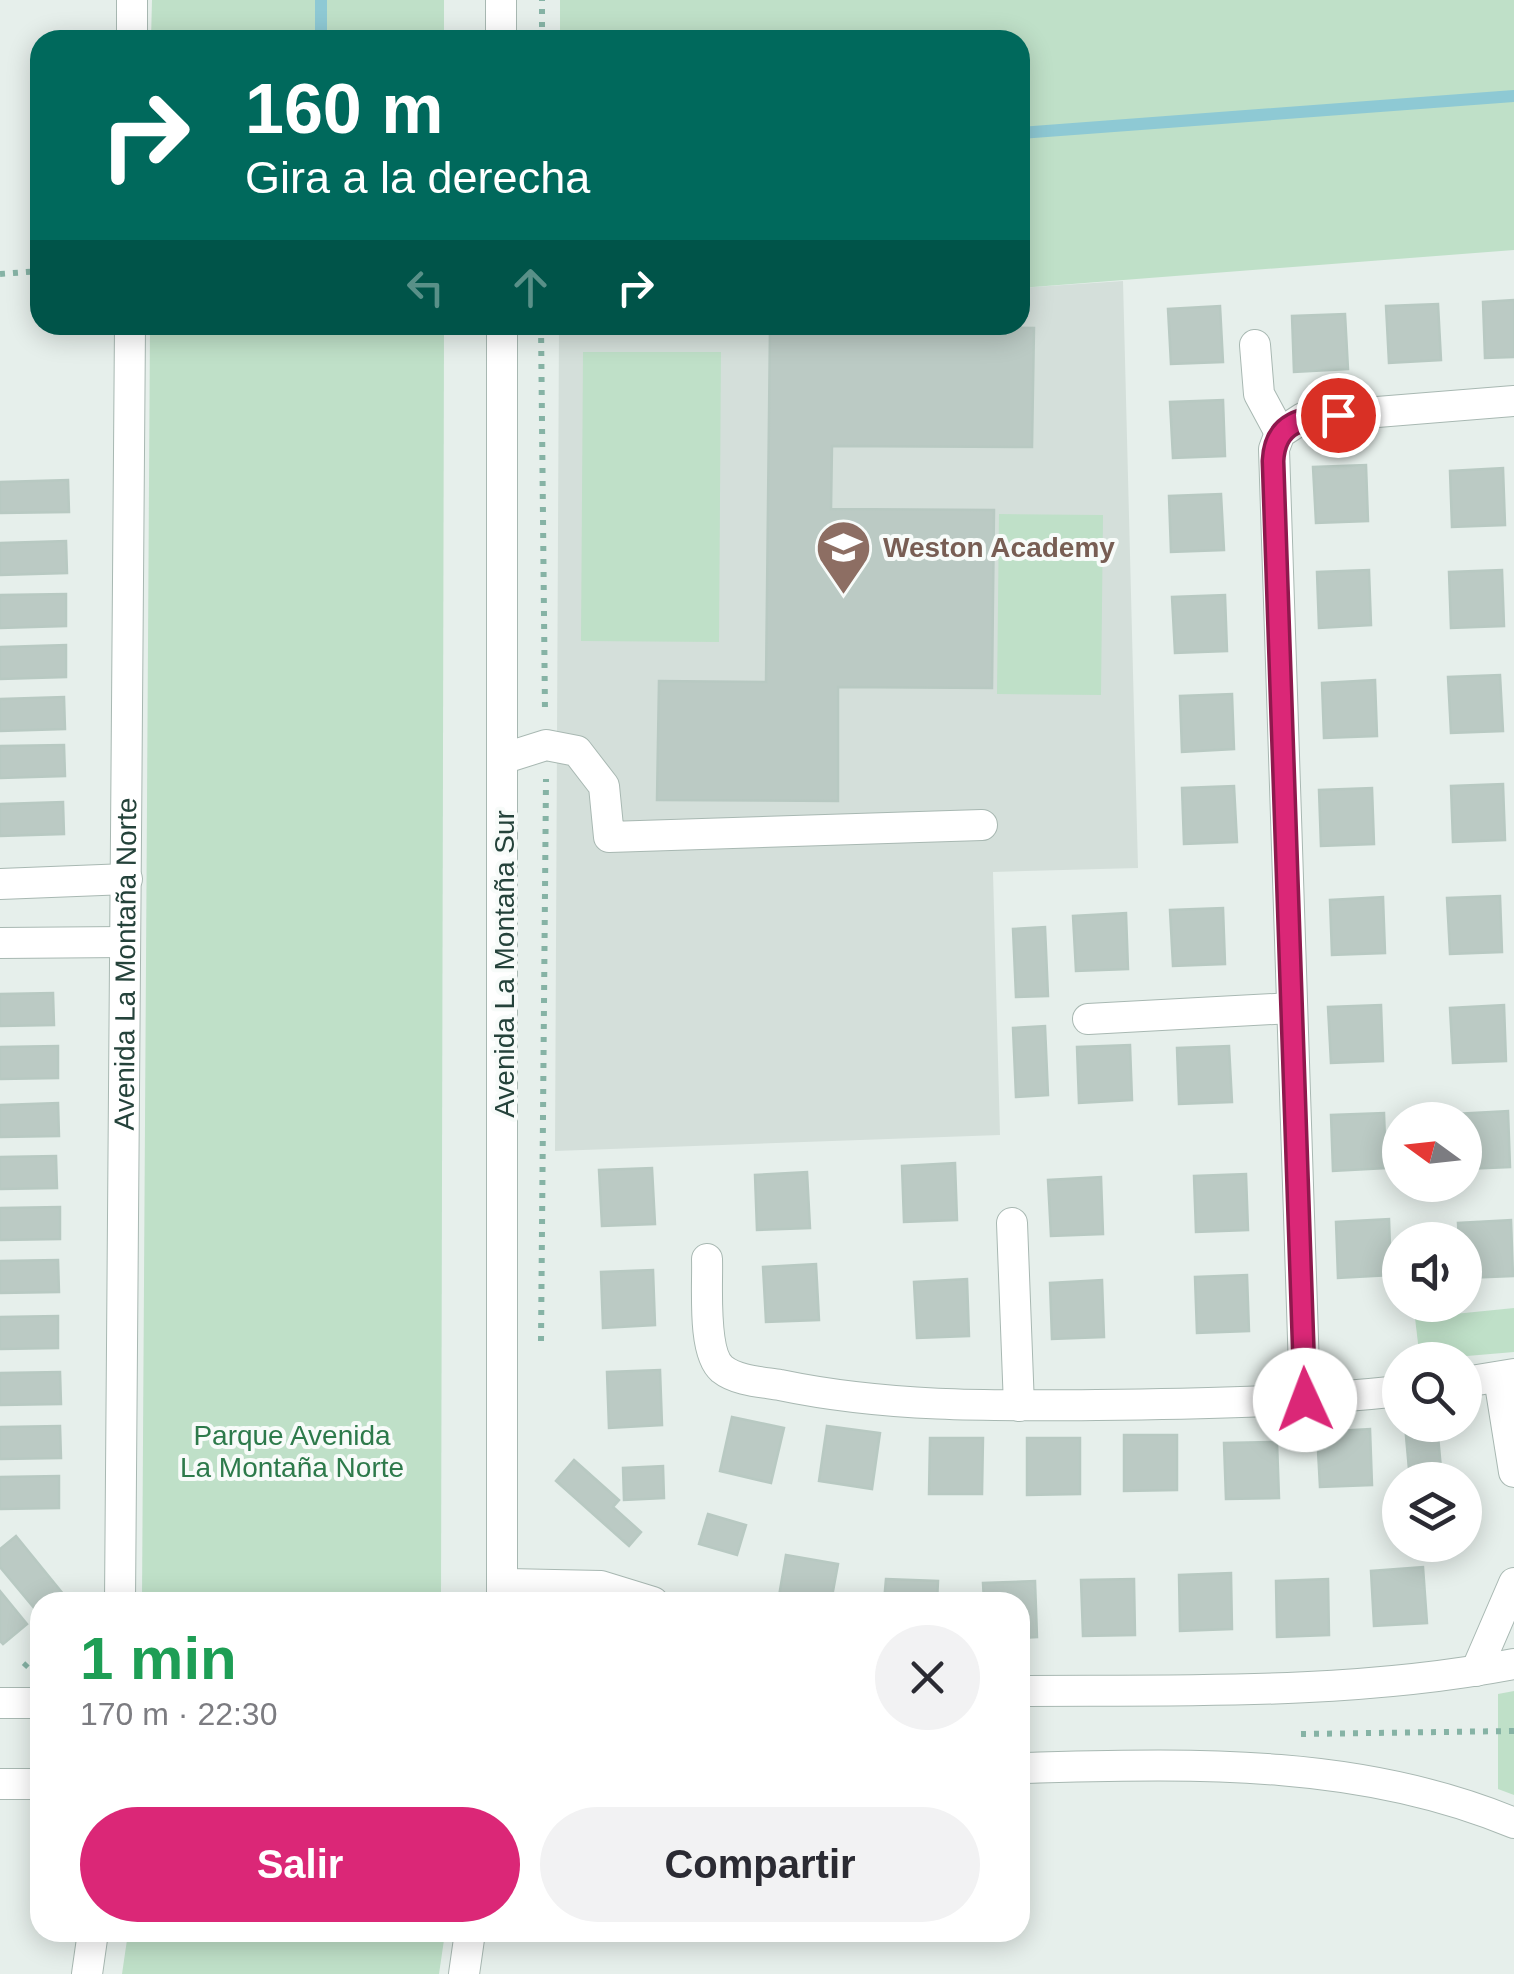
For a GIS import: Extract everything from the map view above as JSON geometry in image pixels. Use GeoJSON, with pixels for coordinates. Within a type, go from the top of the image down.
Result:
{"type":"FeatureCollection","features":[{"type":"Feature","properties":{"kind":"street"},"geometry":{"type":"LineString","coordinates":[[132,0],[132,30]]}},
{"type":"Feature","properties":{"kind":"street"},"geometry":{"type":"LineString","coordinates":[[501,0],[501,30]]}},
{"type":"Feature","properties":{"kind":"street","name":"Avenida La Montaña Norte"},"geometry":{"type":"LineString","coordinates":[[120,1592],[130,335]]}},
{"type":"Feature","properties":{"kind":"street","name":"Avenida La Montaña Sur"},"geometry":{"type":"LineString","coordinates":[[502,335],[503,1592]]}},
{"type":"Feature","properties":{"kind":"street"},"geometry":{"type":"LineString","coordinates":[[1255,345],[1259,394],[1280,433],[1273,461],[1305,1400]]}},
{"type":"Feature","properties":{"kind":"street"},"geometry":{"type":"LineString","coordinates":[[1280,433],[1303,418],[1514,401]]}},
{"type":"Feature","properties":{"kind":"street"},"geometry":{"type":"LineString","coordinates":[[505,758],[546,745],[578,751],[598,775],[607,798],[608,837],[982,825]]}},
{"type":"Feature","properties":{"kind":"street"},"geometry":{"type":"LineString","coordinates":[[0,884],[127,879]]}},
{"type":"Feature","properties":{"kind":"street"},"geometry":{"type":"LineString","coordinates":[[0,943],[125,942]]}},
{"type":"Feature","properties":{"kind":"street"},"geometry":{"type":"LineString","coordinates":[[1088,1019],[1292,1008]]}},
{"type":"Feature","properties":{"kind":"street"},"geometry":{"type":"LineString","coordinates":[[1012,1223],[1020,1406]]}},
{"type":"Feature","properties":{"kind":"street"},"geometry":{"type":"LineString","coordinates":[[708,1259],[712,1357],[725,1372],[879,1403],[1020,1406],[1305,1400],[1382,1393]]}},
{"type":"Feature","properties":{"kind":"street"},"geometry":{"type":"LineString","coordinates":[[1506,1376],[1514,1472]]}},
{"type":"Feature","properties":{"kind":"street"},"geometry":{"type":"LineString","coordinates":[[1476,1671],[1514,1583]]}},
{"type":"Feature","properties":{"kind":"street"},"geometry":{"type":"LineString","coordinates":[[517,1592],[601,1586],[619,1592]]}},
{"type":"Feature","properties":{"kind":"street"},"geometry":{"type":"LineString","coordinates":[[1030,1691],[1276,1687],[1476,1671],[1514,1664]]}},
{"type":"Feature","properties":{"kind":"street"},"geometry":{"type":"LineString","coordinates":[[0,1703],[30,1703]]}},
{"type":"Feature","properties":{"kind":"street"},"geometry":{"type":"LineString","coordinates":[[1030,1768],[1208,1764],[1316,1773],[1420,1792],[1514,1823]]}},
{"type":"Feature","properties":{"kind":"street"},"geometry":{"type":"LineString","coordinates":[[0,1784],[30,1784]]}},
{"type":"Feature","properties":{"kind":"street"},"geometry":{"type":"LineString","coordinates":[[88,1974],[92,1942]]}},
{"type":"Feature","properties":{"kind":"street"},"geometry":{"type":"LineString","coordinates":[[464,1974],[469,1942]]}},
{"type":"Feature","properties":{"kind":"path"},"geometry":{"type":"LineString","coordinates":[[542,0],[542,30]]}},
{"type":"Feature","properties":{"kind":"path"},"geometry":{"type":"LineString","coordinates":[[0,274],[30,272]]}},
{"type":"Feature","properties":{"kind":"path"},"geometry":{"type":"LineString","coordinates":[[541,335],[546,745],[541,1350]]}},
{"type":"Feature","properties":{"kind":"shaded area","name":"Weston Academy"},"geometry":{"type":"Polygon","coordinates":[[[1123,281],[1138,868],[993,872],[1000,1135],[555,1151],[559,335],[1030,335],[1030,287],[1123,281]]]}},
{"type":"Feature","properties":{"kind":"green space"},"geometry":{"type":"Polygon","coordinates":[[[152,0],[444,0],[444,30],[151,30],[152,0]]]}},
{"type":"Feature","properties":{"kind":"green space"},"geometry":{"type":"Polygon","coordinates":[[[560,0],[1514,0],[1514,250],[1030,287],[1030,30],[560,30],[560,0]]]}},
{"type":"Feature","properties":{"kind":"green space","name":"Parque Avenida La Montaña Norte"},"geometry":{"type":"Polygon","coordinates":[[[150,335],[444,335],[441,1592],[142,1592],[150,335]]]}},
{"type":"Feature","properties":{"kind":"green space"},"geometry":{"type":"Polygon","coordinates":[[[583,352],[721,352],[719,642],[581,641],[583,352]]]}},
{"type":"Feature","properties":{"kind":"green space"},"geometry":{"type":"Polygon","coordinates":[[[999,514],[1103,515],[1101,695],[997,694],[999,514]]]}},
{"type":"Feature","properties":{"kind":"green space"},"geometry":{"type":"Polygon","coordinates":[[[1514,1308],[1514,1352],[1482,1355],[1482,1342],[1418,1342],[1415,1322],[1482,1322],[1482,1311],[1514,1308]]]}},
{"type":"Feature","properties":{"kind":"green space"},"geometry":{"type":"Polygon","coordinates":[[[1514,1691],[1514,1795],[1498,1789],[1498,1694],[1514,1691]]]}},
{"type":"Feature","properties":{"kind":"green space"},"geometry":{"type":"Polygon","coordinates":[[[127,1942],[444,1942],[439,1974],[122,1974],[127,1942]]]}},
{"type":"Feature","properties":{"kind":"building"},"geometry":{"type":"Polygon","coordinates":[[[1514,300],[1514,357],[1485,358],[1483,302],[1514,300]]]}},
{"type":"Feature","properties":{"kind":"building"},"geometry":{"type":"Polygon","coordinates":[[[1438,304],[1441,360],[1389,363],[1386,306],[1438,304]]]}},
{"type":"Feature","properties":{"kind":"building"},"geometry":{"type":"Polygon","coordinates":[[[1220,306],[1223,362],[1171,364],[1168,309],[1220,306]]]}},
{"type":"Feature","properties":{"kind":"building"},"geometry":{"type":"Polygon","coordinates":[[[1345,314],[1348,369],[1294,372],[1292,316],[1345,314]]]}},
{"type":"Feature","properties":{"kind":"building"},"geometry":{"type":"Polygon","coordinates":[[[1030,328],[1034,328],[1032,447],[832,446],[831,509],[994,510],[992,688],[838,687],[838,801],[657,800],[659,681],[766,682],[770,335],[1030,335],[1030,328]]]}},
{"type":"Feature","properties":{"kind":"building"},"geometry":{"type":"Polygon","coordinates":[[[1223,400],[1225,456],[1173,458],[1170,402],[1223,400]]]}},
{"type":"Feature","properties":{"kind":"building"},"geometry":{"type":"Polygon","coordinates":[[[1366,465],[1368,521],[1316,523],[1313,467],[1366,465]]]}},
{"type":"Feature","properties":{"kind":"building"},"geometry":{"type":"Polygon","coordinates":[[[1503,468],[1505,525],[1452,527],[1450,471],[1503,468]]]}},
{"type":"Feature","properties":{"kind":"building"},"geometry":{"type":"Polygon","coordinates":[[[68,480],[69,512],[0,513],[0,482],[68,480]]]}},
{"type":"Feature","properties":{"kind":"building"},"geometry":{"type":"Polygon","coordinates":[[[1221,494],[1224,550],[1171,552],[1169,496],[1221,494]]]}},
{"type":"Feature","properties":{"kind":"building"},"geometry":{"type":"Polygon","coordinates":[[[66,541],[67,573],[0,575],[0,543],[66,541]]]}},
{"type":"Feature","properties":{"kind":"building"},"geometry":{"type":"Polygon","coordinates":[[[1369,570],[1371,625],[1319,628],[1317,572],[1369,570]]]}},
{"type":"Feature","properties":{"kind":"building"},"geometry":{"type":"Polygon","coordinates":[[[1502,570],[1504,626],[1451,628],[1449,572],[1502,570]]]}},
{"type":"Feature","properties":{"kind":"building"},"geometry":{"type":"Polygon","coordinates":[[[66,594],[66,626],[0,628],[0,595],[66,594]]]}},
{"type":"Feature","properties":{"kind":"building"},"geometry":{"type":"Polygon","coordinates":[[[1225,595],[1227,651],[1175,653],[1172,597],[1225,595]]]}},
{"type":"Feature","properties":{"kind":"building"},"geometry":{"type":"Polygon","coordinates":[[[66,645],[66,677],[0,679],[0,647],[66,645]]]}},
{"type":"Feature","properties":{"kind":"building"},"geometry":{"type":"Polygon","coordinates":[[[1500,675],[1503,731],[1451,733],[1448,677],[1500,675]]]}},
{"type":"Feature","properties":{"kind":"building"},"geometry":{"type":"Polygon","coordinates":[[[1375,680],[1377,736],[1324,738],[1322,683],[1375,680]]]}},
{"type":"Feature","properties":{"kind":"building"},"geometry":{"type":"Polygon","coordinates":[[[1232,694],[1234,749],[1182,752],[1180,696],[1232,694]]]}},
{"type":"Feature","properties":{"kind":"building"},"geometry":{"type":"Polygon","coordinates":[[[64,697],[65,729],[0,731],[0,699],[64,697]]]}},
{"type":"Feature","properties":{"kind":"building"},"geometry":{"type":"Polygon","coordinates":[[[64,745],[65,776],[0,778],[0,746],[64,745]]]}},
{"type":"Feature","properties":{"kind":"building"},"geometry":{"type":"Polygon","coordinates":[[[1503,784],[1505,840],[1453,842],[1451,786],[1503,784]]]}},
{"type":"Feature","properties":{"kind":"building"},"geometry":{"type":"Polygon","coordinates":[[[1234,786],[1237,842],[1184,844],[1182,788],[1234,786]]]}},
{"type":"Feature","properties":{"kind":"building"},"geometry":{"type":"Polygon","coordinates":[[[1372,788],[1374,844],[1321,846],[1319,790],[1372,788]]]}},
{"type":"Feature","properties":{"kind":"building"},"geometry":{"type":"Polygon","coordinates":[[[63,802],[64,834],[0,836],[0,804],[63,802]]]}},
{"type":"Feature","properties":{"kind":"building"},"geometry":{"type":"Polygon","coordinates":[[[1500,896],[1502,952],[1450,954],[1447,898],[1500,896]]]}},
{"type":"Feature","properties":{"kind":"building"},"geometry":{"type":"Polygon","coordinates":[[[1383,897],[1385,953],[1332,955],[1330,900],[1383,897]]]}},
{"type":"Feature","properties":{"kind":"building"},"geometry":{"type":"Polygon","coordinates":[[[1223,908],[1225,964],[1173,966],[1170,910],[1223,908]]]}},
{"type":"Feature","properties":{"kind":"building"},"geometry":{"type":"Polygon","coordinates":[[[1126,913],[1128,969],[1076,971],[1073,916],[1126,913]]]}},
{"type":"Feature","properties":{"kind":"building"},"geometry":{"type":"Polygon","coordinates":[[[1045,927],[1048,996],[1016,997],[1013,929],[1045,927]]]}},
{"type":"Feature","properties":{"kind":"building"},"geometry":{"type":"Polygon","coordinates":[[[53,993],[54,1025],[0,1026],[0,994],[53,993]]]}},
{"type":"Feature","properties":{"kind":"building"},"geometry":{"type":"Polygon","coordinates":[[[1381,1005],[1383,1061],[1331,1063],[1328,1007],[1381,1005]]]}},
{"type":"Feature","properties":{"kind":"building"},"geometry":{"type":"Polygon","coordinates":[[[1504,1005],[1506,1061],[1453,1063],[1450,1008],[1504,1005]]]}},
{"type":"Feature","properties":{"kind":"building"},"geometry":{"type":"Polygon","coordinates":[[[1045,1026],[1048,1095],[1016,1097],[1013,1028],[1045,1026]]]}},
{"type":"Feature","properties":{"kind":"building"},"geometry":{"type":"Polygon","coordinates":[[[1130,1045],[1132,1100],[1079,1103],[1077,1047],[1130,1045]]]}},
{"type":"Feature","properties":{"kind":"building"},"geometry":{"type":"Polygon","coordinates":[[[58,1046],[58,1078],[0,1079],[0,1047],[58,1046]]]}},
{"type":"Feature","properties":{"kind":"building"},"geometry":{"type":"Polygon","coordinates":[[[1229,1046],[1232,1102],[1179,1104],[1177,1048],[1229,1046]]]}},
{"type":"Feature","properties":{"kind":"building"},"geometry":{"type":"Polygon","coordinates":[[[58,1103],[59,1136],[0,1137],[0,1105],[58,1103]]]}},
{"type":"Feature","properties":{"kind":"building"},"geometry":{"type":"Polygon","coordinates":[[[1508,1111],[1510,1167],[1482,1168],[1482,1112],[1508,1111]]]}},
{"type":"Feature","properties":{"kind":"building"},"geometry":{"type":"Polygon","coordinates":[[[1382,1113],[1382,1168],[1333,1171],[1331,1115],[1382,1113]]]}},
{"type":"Feature","properties":{"kind":"building"},"geometry":{"type":"Polygon","coordinates":[[[56,1156],[57,1188],[0,1189],[0,1157],[56,1156]]]}},
{"type":"Feature","properties":{"kind":"building"},"geometry":{"type":"Polygon","coordinates":[[[955,1163],[957,1220],[904,1222],[902,1166],[955,1163]]]}},
{"type":"Feature","properties":{"kind":"building"},"geometry":{"type":"Polygon","coordinates":[[[652,1168],[655,1224],[602,1226],[599,1170],[652,1168]]]}},
{"type":"Feature","properties":{"kind":"building"},"geometry":{"type":"Polygon","coordinates":[[[807,1172],[810,1228],[757,1230],[755,1175],[807,1172]]]}},
{"type":"Feature","properties":{"kind":"building"},"geometry":{"type":"Polygon","coordinates":[[[1246,1174],[1248,1230],[1196,1232],[1194,1176],[1246,1174]]]}},
{"type":"Feature","properties":{"kind":"building"},"geometry":{"type":"Polygon","coordinates":[[[1101,1177],[1103,1234],[1051,1236],[1048,1180],[1101,1177]]]}},
{"type":"Feature","properties":{"kind":"building"},"geometry":{"type":"Polygon","coordinates":[[[60,1207],[60,1239],[0,1240],[0,1208],[60,1207]]]}},
{"type":"Feature","properties":{"kind":"building"},"geometry":{"type":"Polygon","coordinates":[[[1389,1219],[1382,1222],[1382,1276],[1338,1278],[1336,1222],[1389,1219]]]}},
{"type":"Feature","properties":{"kind":"building"},"geometry":{"type":"Polygon","coordinates":[[[1511,1220],[1513,1276],[1482,1277],[1482,1222],[1476,1222],[1511,1220]]]}},
{"type":"Feature","properties":{"kind":"building"},"geometry":{"type":"Polygon","coordinates":[[[58,1260],[59,1292],[0,1293],[0,1261],[58,1260]]]}},
{"type":"Feature","properties":{"kind":"building"},"geometry":{"type":"Polygon","coordinates":[[[816,1264],[819,1320],[766,1322],[763,1267],[816,1264]]]}},
{"type":"Feature","properties":{"kind":"building"},"geometry":{"type":"Polygon","coordinates":[[[653,1270],[655,1325],[603,1328],[601,1272],[653,1270]]]}},
{"type":"Feature","properties":{"kind":"building"},"geometry":{"type":"Polygon","coordinates":[[[1247,1275],[1249,1331],[1197,1333],[1195,1277],[1247,1275]]]}},
{"type":"Feature","properties":{"kind":"building"},"geometry":{"type":"Polygon","coordinates":[[[967,1279],[969,1336],[917,1338],[914,1282],[967,1279]]]}},
{"type":"Feature","properties":{"kind":"building"},"geometry":{"type":"Polygon","coordinates":[[[1102,1280],[1104,1337],[1052,1339],[1050,1283],[1102,1280]]]}},
{"type":"Feature","properties":{"kind":"building"},"geometry":{"type":"Polygon","coordinates":[[[58,1316],[58,1348],[0,1349],[0,1317],[58,1316]]]}},
{"type":"Feature","properties":{"kind":"building"},"geometry":{"type":"Polygon","coordinates":[[[660,1370],[662,1425],[609,1428],[607,1372],[660,1370]]]}},
{"type":"Feature","properties":{"kind":"building"},"geometry":{"type":"Polygon","coordinates":[[[60,1372],[61,1404],[0,1405],[0,1373],[60,1372]]]}},
{"type":"Feature","properties":{"kind":"building"},"geometry":{"type":"Polygon","coordinates":[[[732,1417],[784,1428],[771,1483],[720,1471],[732,1417]]]}},
{"type":"Feature","properties":{"kind":"building"},"geometry":{"type":"Polygon","coordinates":[[[60,1426],[61,1458],[0,1459],[0,1427],[60,1426]]]}},
{"type":"Feature","properties":{"kind":"building"},"geometry":{"type":"Polygon","coordinates":[[[827,1426],[880,1433],[872,1489],[819,1481],[827,1426]]]}},
{"type":"Feature","properties":{"kind":"building"},"geometry":{"type":"Polygon","coordinates":[[[1370,1429],[1372,1485],[1320,1487],[1317,1432],[1370,1429]]]}},
{"type":"Feature","properties":{"kind":"building"},"geometry":{"type":"Polygon","coordinates":[[[1124,1435],[1177,1435],[1177,1490],[1124,1491],[1124,1435]]]}},
{"type":"Feature","properties":{"kind":"building"},"geometry":{"type":"Polygon","coordinates":[[[930,1438],[983,1438],[982,1494],[929,1494],[930,1438]]]}},
{"type":"Feature","properties":{"kind":"building"},"geometry":{"type":"Polygon","coordinates":[[[1027,1438],[1080,1438],[1080,1494],[1027,1495],[1027,1438]]]}},
{"type":"Feature","properties":{"kind":"building"},"geometry":{"type":"Polygon","coordinates":[[[1277,1442],[1279,1498],[1226,1499],[1224,1443],[1277,1442]]]}},
{"type":"Feature","properties":{"kind":"building"},"geometry":{"type":"Polygon","coordinates":[[[1407,1442],[1439,1442],[1440,1462],[1408,1462],[1407,1442]]]}},
{"type":"Feature","properties":{"kind":"building"},"geometry":{"type":"Polygon","coordinates":[[[574,1460],[619,1500],[613,1507],[641,1532],[629,1546],[556,1481],[574,1460]]]}},
{"type":"Feature","properties":{"kind":"building"},"geometry":{"type":"Polygon","coordinates":[[[663,1466],[664,1498],[624,1500],[623,1468],[663,1466]]]}},
{"type":"Feature","properties":{"kind":"building"},"geometry":{"type":"Polygon","coordinates":[[[59,1476],[59,1508],[0,1509],[0,1477],[59,1476]]]}},
{"type":"Feature","properties":{"kind":"building"},"geometry":{"type":"Polygon","coordinates":[[[708,1514],[746,1525],[737,1555],[699,1544],[708,1514]]]}},
{"type":"Feature","properties":{"kind":"building"},"geometry":{"type":"Polygon","coordinates":[[[16,1536],[62,1592],[30,1592],[30,1603],[0,1567],[0,1549],[16,1536]]]}},
{"type":"Feature","properties":{"kind":"building"},"geometry":{"type":"Polygon","coordinates":[[[786,1555],[838,1564],[833,1592],[780,1592],[786,1555]]]}},
{"type":"Feature","properties":{"kind":"building"},"geometry":{"type":"Polygon","coordinates":[[[1423,1567],[1427,1623],[1374,1626],[1371,1571],[1423,1567]]]}},
{"type":"Feature","properties":{"kind":"building"},"geometry":{"type":"Polygon","coordinates":[[[1231,1573],[1232,1629],[1180,1631],[1179,1575],[1231,1573]]]}},
{"type":"Feature","properties":{"kind":"building"},"geometry":{"type":"Polygon","coordinates":[[[886,1579],[938,1581],[937,1592],[885,1592],[886,1579]]]}},
{"type":"Feature","properties":{"kind":"building"},"geometry":{"type":"Polygon","coordinates":[[[1134,1579],[1135,1635],[1083,1636],[1081,1580],[1134,1579]]]}},
{"type":"Feature","properties":{"kind":"building"},"geometry":{"type":"Polygon","coordinates":[[[1328,1579],[1329,1635],[1277,1637],[1276,1581],[1328,1579]]]}},
{"type":"Feature","properties":{"kind":"building"},"geometry":{"type":"Polygon","coordinates":[[[1035,1581],[1037,1637],[1030,1637],[1030,1592],[983,1592],[983,1583],[1035,1581]]]}},
{"type":"Feature","properties":{"kind":"building"},"geometry":{"type":"Polygon","coordinates":[[[0,1591],[27,1624],[3,1644],[0,1641],[0,1591]]]}},
{"type":"Feature","properties":{"kind":"waterway"},"geometry":{"type":"LineString","coordinates":[[321,0],[321,30]]}},
{"type":"Feature","properties":{"kind":"waterway"},"geometry":{"type":"LineString","coordinates":[[1030,132],[1514,96]]}},
{"type":"Feature","properties":{"kind":"place","name":"Weston Academy"},"geometry":{"type":"Point","coordinates":[844,596]}},
{"type":"Feature","properties":{"kind":"route"},"geometry":{"type":"LineString","coordinates":[[1305,1400],[1273,461],[1280,433],[1294,420],[1338,415]]}}]}
